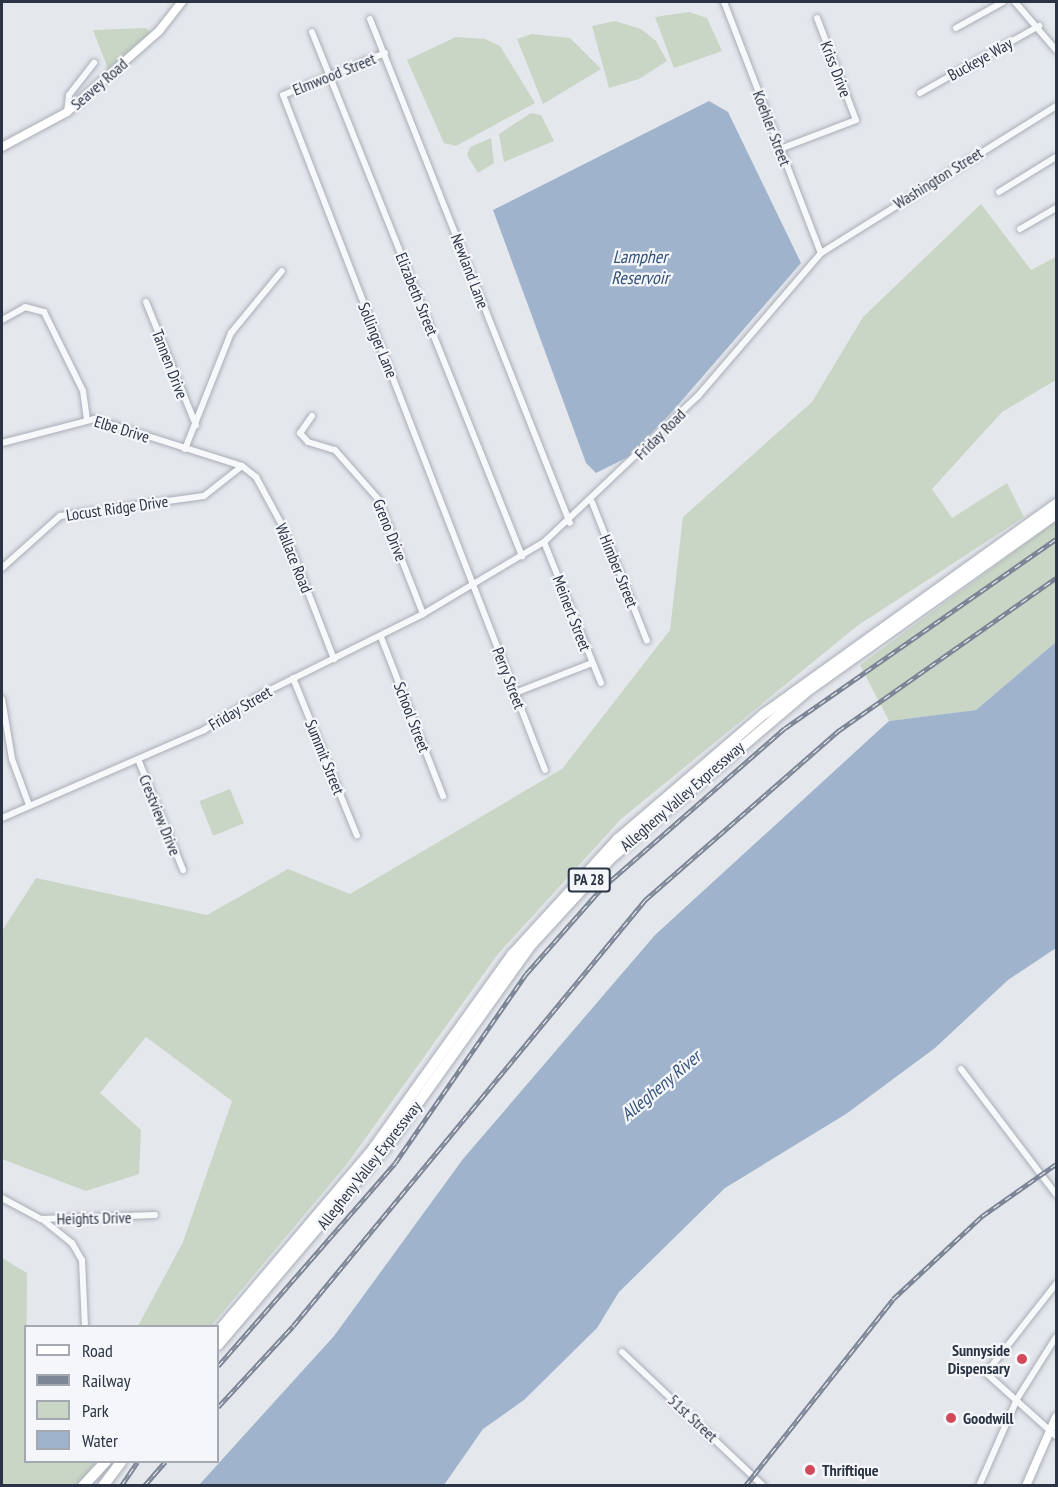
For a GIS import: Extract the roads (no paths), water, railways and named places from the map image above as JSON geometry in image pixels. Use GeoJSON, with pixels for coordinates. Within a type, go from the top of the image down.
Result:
{"type":"FeatureCollection","features":[{"type":"Feature","properties":{"kind":"highway","name":"Allegheny Valley Expressway"},"geometry":{"type":"LineString","coordinates":[[219,1331],[370,1153],[530,933],[618,839],[764,714],[1056,504]]}},
{"type":"Feature","properties":{"kind":"highway","name":"Allegheny Valley Expressway"},"geometry":{"type":"LineString","coordinates":[[219,1344],[391,1141],[508,974],[603,866],[810,689],[1056,514]]}},
{"type":"Feature","properties":{"kind":"highway"},"geometry":{"type":"LineString","coordinates":[[83,1485],[104,1463]]}},
{"type":"Feature","properties":{"kind":"highway"},"geometry":{"type":"LineString","coordinates":[[90,1485],[105,1463]]}},
{"type":"Feature","properties":{"kind":"highway"},"geometry":{"type":"LineString","coordinates":[[103,1485],[120,1463]]}},
{"type":"Feature","properties":{"kind":"street","name":"Seavey Road"},"geometry":{"type":"LineString","coordinates":[[2,147],[67,112],[159,31],[182,2]]}},
{"type":"Feature","properties":{"kind":"street","name":"Koehler Street"},"geometry":{"type":"LineString","coordinates":[[724,2],[821,253]]}},
{"type":"Feature","properties":{"kind":"street"},"geometry":{"type":"LineString","coordinates":[[956,28],[1003,2]]}},
{"type":"Feature","properties":{"kind":"street"},"geometry":{"type":"LineString","coordinates":[[1015,2],[1039,26],[1056,50]]}},
{"type":"Feature","properties":{"kind":"street","name":"Kriss Drive"},"geometry":{"type":"LineString","coordinates":[[780,149],[856,120],[817,18]]}},
{"type":"Feature","properties":{"kind":"street","name":"Newland Lane"},"geometry":{"type":"LineString","coordinates":[[370,19],[570,524]]}},
{"type":"Feature","properties":{"kind":"street","name":"Buckeye Way"},"geometry":{"type":"LineString","coordinates":[[920,93],[1039,26]]}},
{"type":"Feature","properties":{"kind":"street","name":"Elizabeth Street"},"geometry":{"type":"LineString","coordinates":[[312,32],[522,556]]}},
{"type":"Feature","properties":{"kind":"street","name":"Elmwood Street"},"geometry":{"type":"LineString","coordinates":[[283,95],[385,53]]}},
{"type":"Feature","properties":{"kind":"street"},"geometry":{"type":"LineString","coordinates":[[67,112],[69,95],[94,63]]}},
{"type":"Feature","properties":{"kind":"street","name":"Sollinger Lane"},"geometry":{"type":"LineString","coordinates":[[283,95],[473,585]]}},
{"type":"Feature","properties":{"kind":"street","name":"Washington Street"},"geometry":{"type":"LineString","coordinates":[[821,253],[1056,106]]}},
{"type":"Feature","properties":{"kind":"street"},"geometry":{"type":"LineString","coordinates":[[999,192],[1056,158]]}},
{"type":"Feature","properties":{"kind":"street"},"geometry":{"type":"LineString","coordinates":[[1020,229],[1056,207]]}},
{"type":"Feature","properties":{"kind":"street","name":"Friday Road"},"geometry":{"type":"LineString","coordinates":[[473,585],[570,524],[698,396],[821,253]]}},
{"type":"Feature","properties":{"kind":"street"},"geometry":{"type":"LineString","coordinates":[[185,449],[231,333],[282,271]]}},
{"type":"Feature","properties":{"kind":"street","name":"Tannen Drive"},"geometry":{"type":"LineString","coordinates":[[146,302],[196,425]]}},
{"type":"Feature","properties":{"kind":"street"},"geometry":{"type":"LineString","coordinates":[[2,320],[25,307],[44,312],[83,391],[87,419]]}},
{"type":"Feature","properties":{"kind":"street","name":"Greno Drive"},"geometry":{"type":"LineString","coordinates":[[312,416],[300,433],[308,442],[335,450],[378,499],[423,614]]}},
{"type":"Feature","properties":{"kind":"street","name":"Elbe Drive"},"geometry":{"type":"LineString","coordinates":[[2,443],[87,419],[242,466]]}},
{"type":"Feature","properties":{"kind":"street","name":"Locust Ridge Drive"},"geometry":{"type":"LineString","coordinates":[[2,568],[60,516],[204,496],[242,466]]}},
{"type":"Feature","properties":{"kind":"street","name":"Wallace Road"},"geometry":{"type":"LineString","coordinates":[[242,466],[256,477],[282,525],[334,659]]}},
{"type":"Feature","properties":{"kind":"street","name":"Himber Street"},"geometry":{"type":"LineString","coordinates":[[592,502],[647,641]]}},
{"type":"Feature","properties":{"kind":"street","name":"Meinert Street"},"geometry":{"type":"LineString","coordinates":[[544,542],[601,683]]}},
{"type":"Feature","properties":{"kind":"street","name":"Friday Street"},"geometry":{"type":"LineString","coordinates":[[2,818],[204,730],[293,678],[381,637],[473,585]]}},
{"type":"Feature","properties":{"kind":"street","name":"Perry Street"},"geometry":{"type":"LineString","coordinates":[[473,585],[545,770]]}},
{"type":"Feature","properties":{"kind":"street","name":"School Street"},"geometry":{"type":"LineString","coordinates":[[381,637],[443,796]]}},
{"type":"Feature","properties":{"kind":"street"},"geometry":{"type":"LineString","coordinates":[[515,693],[592,663]]}},
{"type":"Feature","properties":{"kind":"street","name":"Summit Street"},"geometry":{"type":"LineString","coordinates":[[293,678],[357,836]]}},
{"type":"Feature","properties":{"kind":"street"},"geometry":{"type":"LineString","coordinates":[[2,699],[4,732],[29,805]]}},
{"type":"Feature","properties":{"kind":"street","name":"Crestview Drive"},"geometry":{"type":"LineString","coordinates":[[138,759],[183,870]]}},
{"type":"Feature","properties":{"kind":"street"},"geometry":{"type":"LineString","coordinates":[[961,1069],[1056,1194]]}},
{"type":"Feature","properties":{"kind":"street","name":"Heights Drive"},"geometry":{"type":"LineString","coordinates":[[2,1198],[41,1219],[155,1215]]}},
{"type":"Feature","properties":{"kind":"street"},"geometry":{"type":"LineString","coordinates":[[41,1219],[72,1243],[82,1260],[85,1325]]}},
{"type":"Feature","properties":{"kind":"street"},"geometry":{"type":"LineString","coordinates":[[1053,1432],[986,1373],[1056,1284]]}},
{"type":"Feature","properties":{"kind":"street"},"geometry":{"type":"LineString","coordinates":[[979,1485],[1017,1399],[1056,1337]]}},
{"type":"Feature","properties":{"kind":"street","name":"51st Street"},"geometry":{"type":"LineString","coordinates":[[622,1352],[763,1485]]}},
{"type":"Feature","properties":{"kind":"street"},"geometry":{"type":"LineString","coordinates":[[1026,1485],[1053,1432],[1056,1417]]}},
{"type":"Feature","properties":{"kind":"water","name":"Lampher Reservoir"},"geometry":{"type":"Polygon","coordinates":[[[709,101],[728,112],[801,263],[671,413],[628,457],[596,473],[586,463],[493,210],[709,101]]]}},
{"type":"Feature","properties":{"kind":"water","name":"Allegheny River"},"geometry":{"type":"Polygon","coordinates":[[[1056,642],[1056,948],[1008,980],[935,1048],[846,1114],[725,1188],[619,1292],[597,1328],[524,1400],[483,1429],[444,1485],[199,1485],[334,1336],[463,1159],[655,935],[889,721],[976,710],[1056,642]]]}},
{"type":"Feature","properties":{"kind":"railway"},"geometry":{"type":"LineString","coordinates":[[219,1365],[395,1163],[526,974],[601,889],[785,728],[1056,539]]}},
{"type":"Feature","properties":{"kind":"railway"},"geometry":{"type":"LineString","coordinates":[[219,1406],[293,1326],[645,900],[838,731],[1056,578]]}},
{"type":"Feature","properties":{"kind":"railway"},"geometry":{"type":"LineString","coordinates":[[745,1486],[893,1299],[982,1216],[1056,1164]]}},
{"type":"Feature","properties":{"kind":"railway"},"geometry":{"type":"LineString","coordinates":[[121,1486],[136,1463]]}},
{"type":"Feature","properties":{"kind":"railway"},"geometry":{"type":"LineString","coordinates":[[144,1486],[164,1463]]}},
{"type":"Feature","properties":{"kind":"place","name":"Sunnyside Dispensary"},"geometry":{"type":"Point","coordinates":[1022,1359]}},
{"type":"Feature","properties":{"kind":"place","name":"Goodwill"},"geometry":{"type":"Point","coordinates":[951,1418]}},
{"type":"Feature","properties":{"kind":"place","name":"Thriftique"},"geometry":{"type":"Point","coordinates":[810,1470]}}]}
